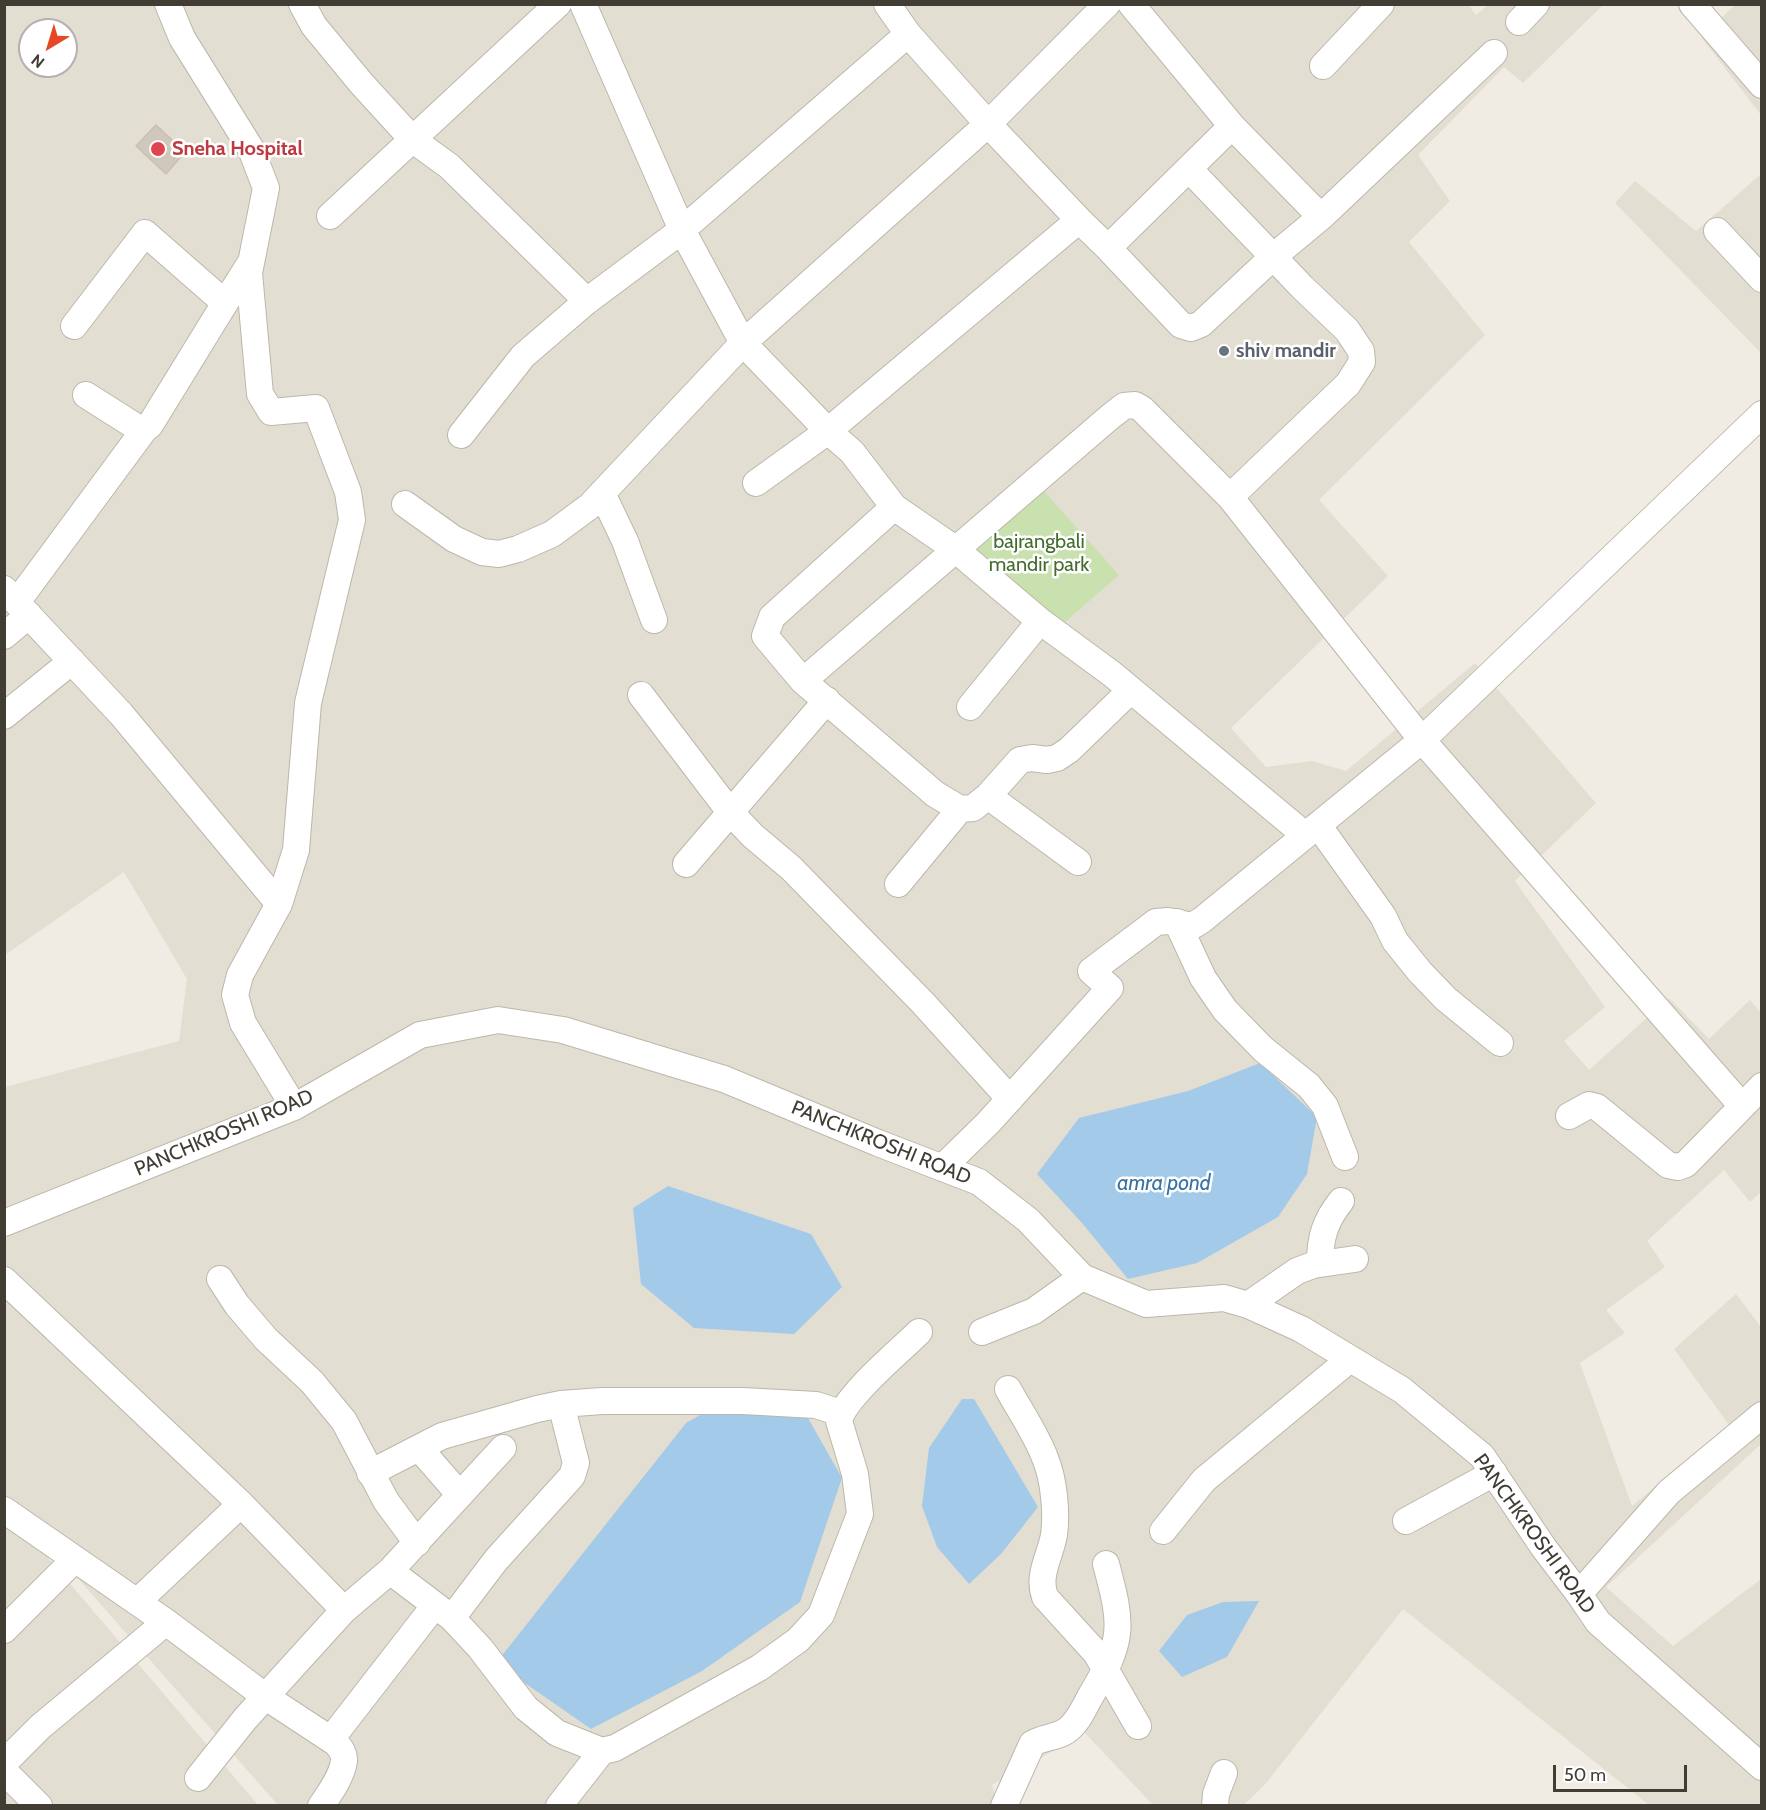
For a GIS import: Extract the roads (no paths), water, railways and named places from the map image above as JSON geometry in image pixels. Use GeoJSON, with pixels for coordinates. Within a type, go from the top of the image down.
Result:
{"type":"FeatureCollection","features":[{"type":"Feature","properties":{"kind":"street"},"geometry":{"type":"LineString","coordinates":[[168,4],[182,38],[251,149],[266,188],[249,273],[260,394],[271,412],[316,408],[348,492],[352,520],[308,703],[296,850],[279,904],[240,975],[235,996],[243,1023],[294,1107]]}},
{"type":"Feature","properties":{"kind":"street"},"geometry":{"type":"LineString","coordinates":[[302,4],[314,26],[361,83],[413,140],[449,166],[587,301]]}},
{"type":"Feature","properties":{"kind":"street"},"geometry":{"type":"LineString","coordinates":[[330,216],[558,4]]}},
{"type":"Feature","properties":{"kind":"street"},"geometry":{"type":"LineString","coordinates":[[583,4],[682,230],[743,343],[828,431],[852,452],[894,507],[956,549],[1040,621],[1311,830],[1383,916],[1395,941],[1420,972],[1446,999],[1500,1043]]}},
{"type":"Feature","properties":{"kind":"street"},"geometry":{"type":"LineString","coordinates":[[887,4],[908,34],[988,124],[1181,325],[1191,328],[1201,324],[1274,256],[1321,217],[1494,53]]}},
{"type":"Feature","properties":{"kind":"street"},"geometry":{"type":"LineString","coordinates":[[405,504],[454,538],[482,552],[499,554],[518,549],[552,534],[590,506],[602,494],[743,343],[988,124],[1107,4]]}},
{"type":"Feature","properties":{"kind":"street"},"geometry":{"type":"LineString","coordinates":[[1131,4],[1232,126],[1321,217]]}},
{"type":"Feature","properties":{"kind":"street"},"geometry":{"type":"LineString","coordinates":[[1323,66],[1381,4]]}},
{"type":"Feature","properties":{"kind":"street"},"geometry":{"type":"LineString","coordinates":[[1692,4],[1761,84]]}},
{"type":"Feature","properties":{"kind":"street"},"geometry":{"type":"LineString","coordinates":[[461,435],[523,356],[587,301],[682,230],[908,34]]}},
{"type":"Feature","properties":{"kind":"street"},"geometry":{"type":"LineString","coordinates":[[1108,248],[1232,126]]}},
{"type":"Feature","properties":{"kind":"street"},"geometry":{"type":"LineString","coordinates":[[1189,169],[1347,330],[1360,351],[1362,362],[1348,384],[1230,497]]}},
{"type":"Feature","properties":{"kind":"street"},"geometry":{"type":"LineString","coordinates":[[756,483],[828,431],[1079,220]]}},
{"type":"Feature","properties":{"kind":"street"},"geometry":{"type":"LineString","coordinates":[[1717,231],[1761,279]]}},
{"type":"Feature","properties":{"kind":"street"},"geometry":{"type":"LineString","coordinates":[[74,326],[145,233],[225,303]]}},
{"type":"Feature","properties":{"kind":"street"},"geometry":{"type":"LineString","coordinates":[[4,636],[17,602],[150,425],[251,262]]}},
{"type":"Feature","properties":{"kind":"street"},"geometry":{"type":"LineString","coordinates":[[86,395],[144,430]]}},
{"type":"Feature","properties":{"kind":"street"},"geometry":{"type":"LineString","coordinates":[[803,681],[1124,406],[1135,405],[1142,409],[1230,497],[1422,740],[1742,1107]]}},
{"type":"Feature","properties":{"kind":"street"},"geometry":{"type":"LineString","coordinates":[[942,1168],[1010,1099],[1110,988],[1090,971],[1156,922],[1177,922],[1192,926],[1202,920],[1422,740],[1761,414]]}},
{"type":"Feature","properties":{"kind":"street"},"geometry":{"type":"LineString","coordinates":[[602,494],[625,540],[654,620]]}},
{"type":"Feature","properties":{"kind":"street"},"geometry":{"type":"LineString","coordinates":[[894,507],[772,617],[765,636],[803,681],[935,794],[960,808],[973,808],[988,796],[1020,760],[1057,758],[1069,750],[1131,690]]}},
{"type":"Feature","properties":{"kind":"street"},"geometry":{"type":"LineString","coordinates":[[17,602],[121,714],[279,904]]}},
{"type":"Feature","properties":{"kind":"street"},"geometry":{"type":"LineString","coordinates":[[970,707],[1040,621]]}},
{"type":"Feature","properties":{"kind":"street"},"geometry":{"type":"LineString","coordinates":[[4,716],[72,661]]}},
{"type":"Feature","properties":{"kind":"street"},"geometry":{"type":"LineString","coordinates":[[641,695],[730,812],[753,836],[791,868],[923,1003],[1010,1099]]}},
{"type":"Feature","properties":{"kind":"street"},"geometry":{"type":"LineString","coordinates":[[686,864],[827,700]]}},
{"type":"Feature","properties":{"kind":"street"},"geometry":{"type":"LineString","coordinates":[[988,796],[1078,862]]}},
{"type":"Feature","properties":{"kind":"street"},"geometry":{"type":"LineString","coordinates":[[898,884],[960,808]]}},
{"type":"Feature","properties":{"kind":"street"},"geometry":{"type":"LineString","coordinates":[[1177,922],[1203,978],[1224,1010],[1263,1049],[1309,1086],[1326,1106],[1345,1157]]}},
{"type":"Feature","properties":{"kind":"street","name":"PANCHKROSHI ROAD"},"geometry":{"type":"LineString","coordinates":[[4,1223],[294,1107],[420,1035],[498,1020],[563,1030],[724,1078],[878,1143],[979,1182],[1028,1220],[1082,1277],[1146,1304],[1224,1298],[1248,1305],[1301,1329],[1402,1390],[1482,1456],[1544,1548],[1580,1594],[1598,1622],[1761,1767]]}},
{"type":"Feature","properties":{"kind":"street"},"geometry":{"type":"LineString","coordinates":[[1569,1116],[1589,1105],[1597,1107],[1668,1165],[1678,1167],[1686,1164],[1761,1086]]}},
{"type":"Feature","properties":{"kind":"street"},"geometry":{"type":"LineString","coordinates":[[1320,1263],[1320,1243],[1323,1231],[1341,1201]]}},
{"type":"Feature","properties":{"kind":"street"},"geometry":{"type":"LineString","coordinates":[[1248,1305],[1297,1271],[1320,1263],[1355,1259]]}},
{"type":"Feature","properties":{"kind":"street"},"geometry":{"type":"LineString","coordinates":[[982,1332],[1034,1311],[1082,1277]]}},
{"type":"Feature","properties":{"kind":"street"},"geometry":{"type":"LineString","coordinates":[[220,1279],[237,1305],[266,1339],[312,1382],[344,1421],[386,1501],[417,1543]]}},
{"type":"Feature","properties":{"kind":"street"},"geometry":{"type":"LineString","coordinates":[[4,1280],[241,1504],[344,1610]]}},
{"type":"Feature","properties":{"kind":"street"},"geometry":{"type":"LineString","coordinates":[[390,1571],[444,1612],[480,1648],[526,1708],[557,1733],[602,1751],[615,1748],[759,1668],[798,1640],[821,1615],[860,1514],[855,1474],[839,1421],[841,1413],[851,1399],[919,1332]]}},
{"type":"Feature","properties":{"kind":"street"},"geometry":{"type":"LineString","coordinates":[[1163,1531],[1204,1480],[1350,1359]]}},
{"type":"Feature","properties":{"kind":"street"},"geometry":{"type":"LineString","coordinates":[[1008,1389],[1046,1458],[1055,1503],[1054,1535],[1041,1577],[1045,1597],[1096,1653],[1138,1726]]}},
{"type":"Feature","properties":{"kind":"street"},"geometry":{"type":"LineString","coordinates":[[370,1473],[442,1436],[561,1404],[602,1401],[743,1401],[816,1405],[841,1413]]}},
{"type":"Feature","properties":{"kind":"street"},"geometry":{"type":"LineString","coordinates":[[331,1739],[444,1612],[496,1560],[572,1476],[576,1463],[561,1404]]}},
{"type":"Feature","properties":{"kind":"street"},"geometry":{"type":"LineString","coordinates":[[1580,1594],[1669,1492],[1761,1415]]}},
{"type":"Feature","properties":{"kind":"street"},"geometry":{"type":"LineString","coordinates":[[419,1448],[460,1495]]}},
{"type":"Feature","properties":{"kind":"street"},"geometry":{"type":"LineString","coordinates":[[198,1778],[245,1719],[344,1610],[390,1571],[503,1448]]}},
{"type":"Feature","properties":{"kind":"street"},"geometry":{"type":"LineString","coordinates":[[1406,1521],[1494,1473]]}},
{"type":"Feature","properties":{"kind":"street"},"geometry":{"type":"LineString","coordinates":[[137,1602],[241,1504]]}},
{"type":"Feature","properties":{"kind":"street"},"geometry":{"type":"LineString","coordinates":[[4,1510],[166,1622],[266,1697],[331,1739],[342,1751],[344,1760],[333,1787],[321,1806]]}},
{"type":"Feature","properties":{"kind":"street"},"geometry":{"type":"LineString","coordinates":[[4,1630],[75,1559]]}},
{"type":"Feature","properties":{"kind":"street"},"geometry":{"type":"LineString","coordinates":[[1004,1806],[1032,1744],[1037,1740],[1068,1730],[1107,1670],[1117,1643],[1119,1621],[1106,1564]]}},
{"type":"Feature","properties":{"kind":"street"},"geometry":{"type":"LineString","coordinates":[[4,1763],[40,1727],[166,1622]]}},
{"type":"Feature","properties":{"kind":"street"},"geometry":{"type":"LineString","coordinates":[[559,1806],[602,1751]]}},
{"type":"Feature","properties":{"kind":"street"},"geometry":{"type":"LineString","coordinates":[[4,1771],[39,1806]]}},
{"type":"Feature","properties":{"kind":"street"},"geometry":{"type":"LineString","coordinates":[[1215,1806],[1216,1794],[1224,1773]]}},
{"type":"Feature","properties":{"kind":"water","name":"amra pond"},"geometry":{"type":"Polygon","coordinates":[[[1260,1063],[1317,1117],[1307,1174],[1278,1217],[1197,1263],[1128,1279],[1082,1223],[1037,1174],[1079,1118],[1188,1091],[1260,1063]]]}},
{"type":"Feature","properties":{"kind":"water"},"geometry":{"type":"Polygon","coordinates":[[[668,1186],[811,1234],[842,1287],[794,1334],[694,1328],[641,1284],[633,1208],[668,1186]]]}},
{"type":"Feature","properties":{"kind":"water"},"geometry":{"type":"Polygon","coordinates":[[[962,1399],[974,1399],[1038,1507],[1001,1554],[969,1584],[937,1547],[922,1506],[929,1448],[962,1399]]]}},
{"type":"Feature","properties":{"kind":"water"},"geometry":{"type":"Polygon","coordinates":[[[718,1405],[804,1411],[842,1478],[800,1602],[702,1671],[591,1729],[496,1663],[686,1423],[718,1405]]]}},
{"type":"Feature","properties":{"kind":"water"},"geometry":{"type":"Polygon","coordinates":[[[1259,1601],[1227,1657],[1182,1677],[1159,1651],[1187,1615],[1223,1602],[1259,1601]]]}},
{"type":"Feature","properties":{"kind":"place","name":"Sneha Hospital"},"geometry":{"type":"Point","coordinates":[158,149]}},
{"type":"Feature","properties":{"kind":"place","name":"shiv mandir"},"geometry":{"type":"Point","coordinates":[1224,351]}},
{"type":"Feature","properties":{"kind":"park label","name":"bajrangbali mandir park"},"geometry":{"type":"Point","coordinates":[1039,554]}}]}
